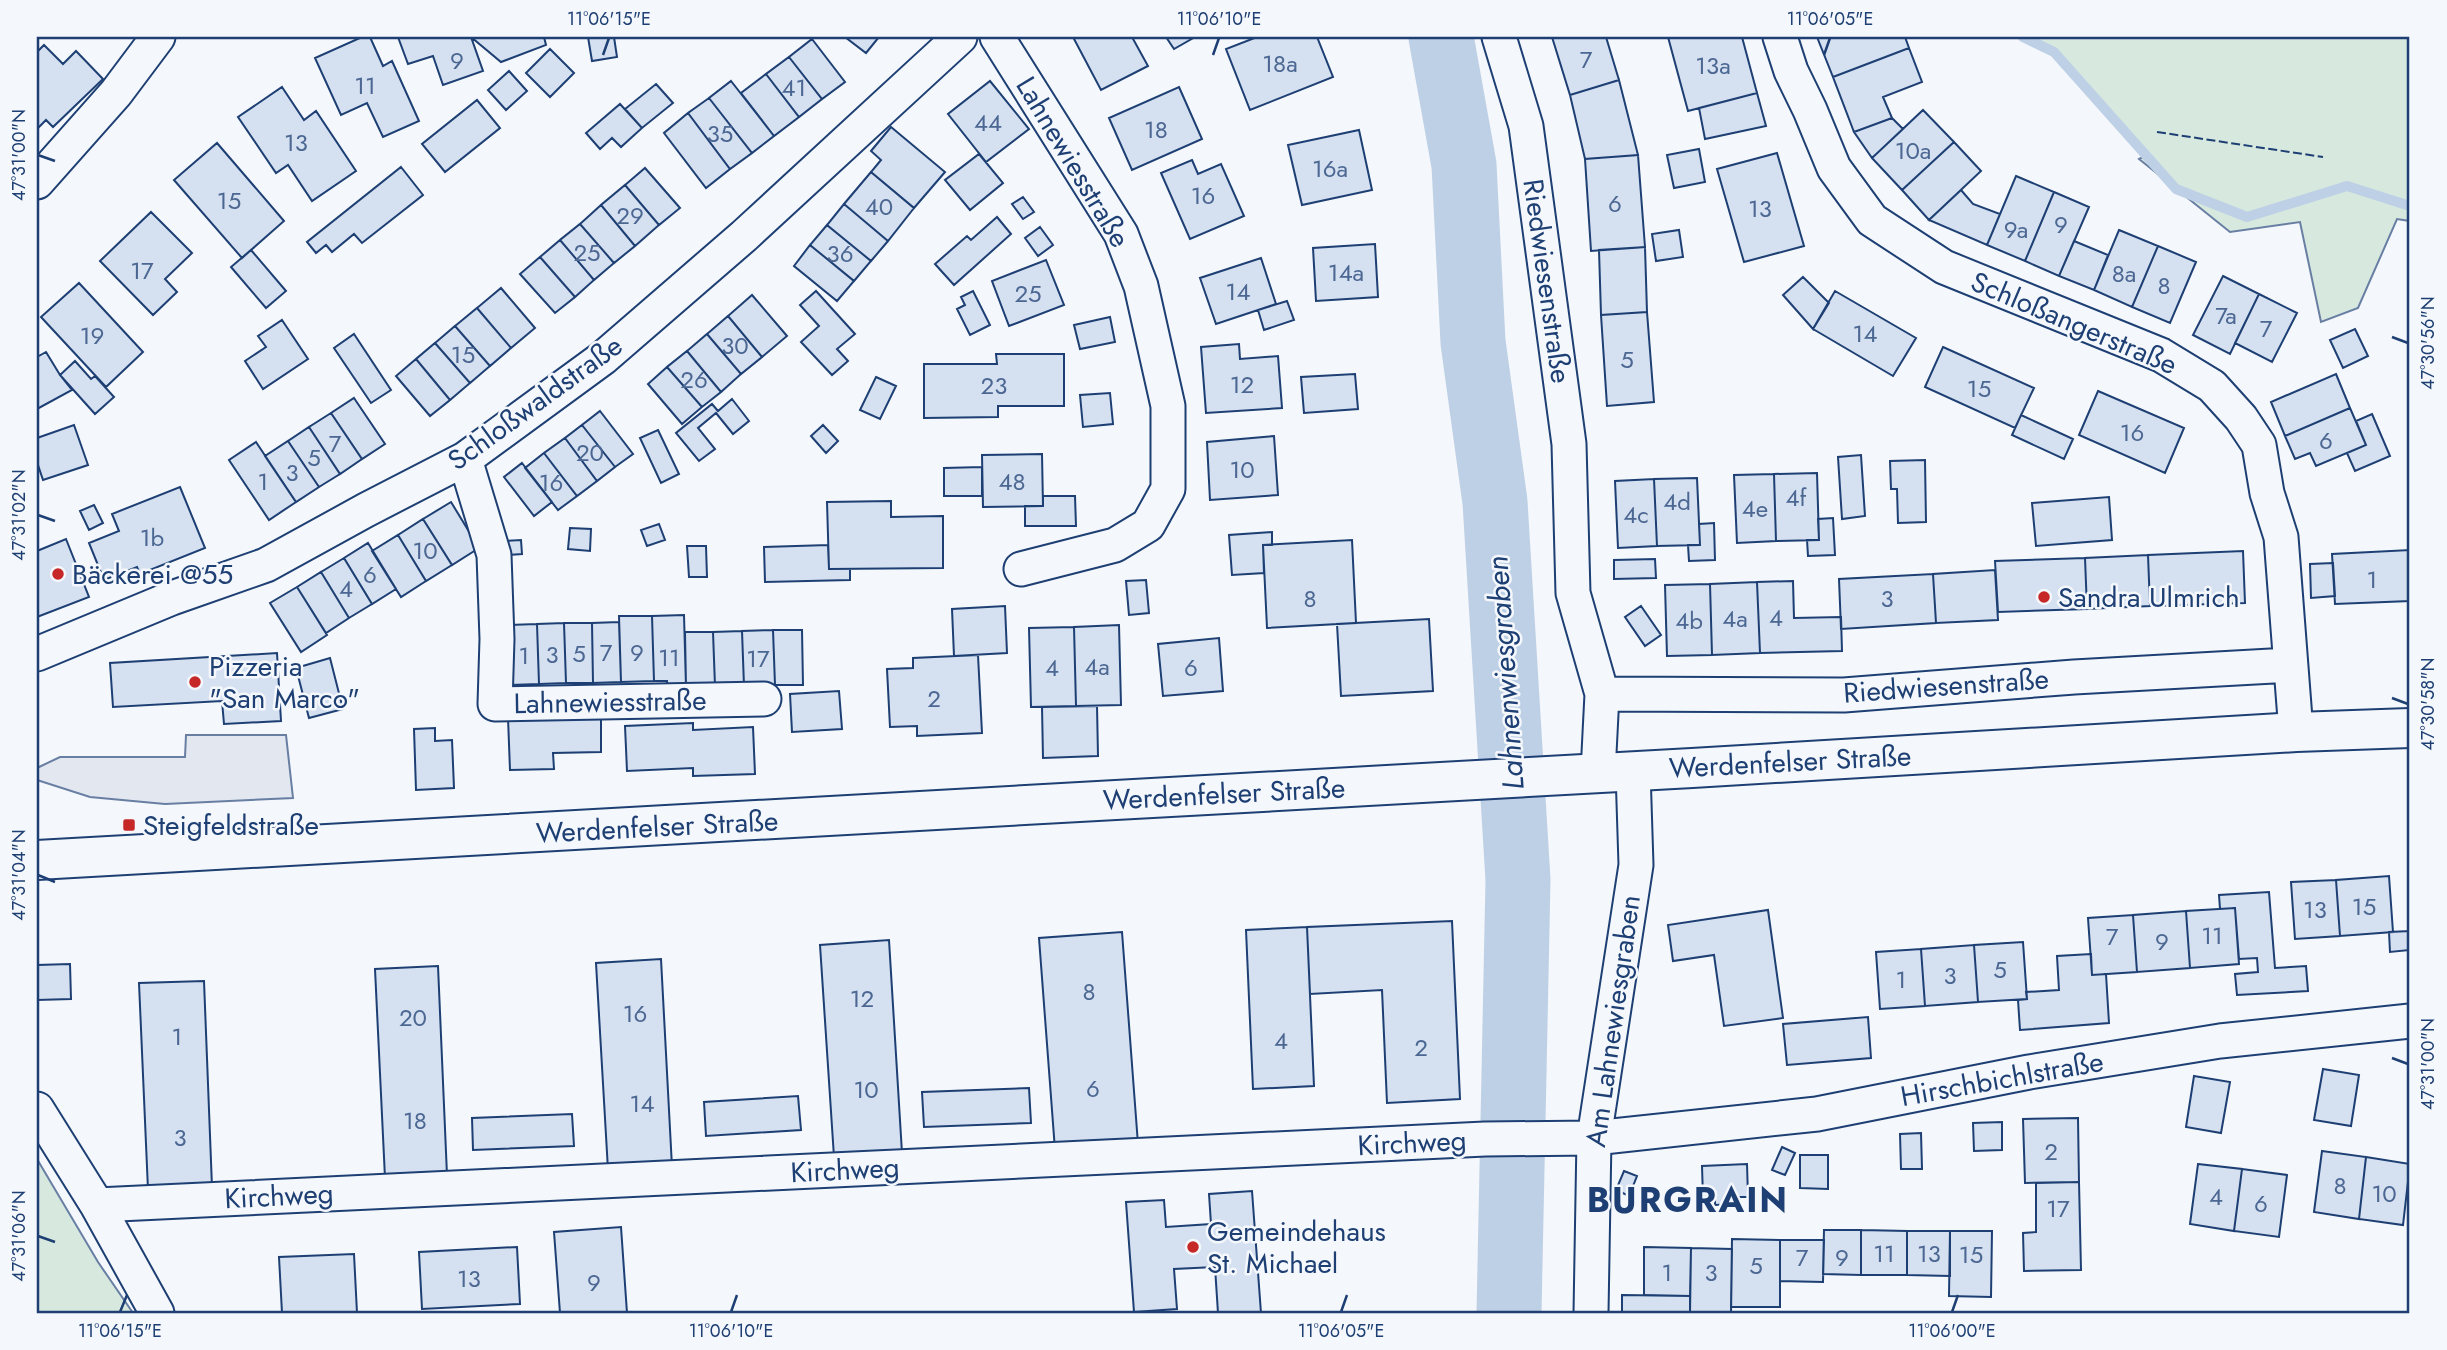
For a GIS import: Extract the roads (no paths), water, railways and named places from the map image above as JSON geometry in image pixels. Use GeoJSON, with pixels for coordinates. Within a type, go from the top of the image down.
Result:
{"type":"FeatureCollection","features":[{"type":"Feature","properties":{"kind":"street"},"geometry":{"type":"LineString","coordinates":[[37,182],[116,93],[158,37]]}},
{"type":"Feature","properties":{"kind":"street","name":"Schloßwaldstraße"},"geometry":{"type":"LineString","coordinates":[[37,654],[172,598],[266,565],[465,459],[603,358],[744,236],[960,37]]}},
{"type":"Feature","properties":{"kind":"street","name":"Lahnewiesstraße"},"geometry":{"type":"LineString","coordinates":[[997,37],[1121,234],[1141,286],[1168,406],[1168,489],[1148,525],[1115,545],[1021,569]]}},
{"type":"Feature","properties":{"kind":"street","name":"Riedwiesenstraße"},"geometry":{"type":"LineString","coordinates":[[1499,37],[1526,126],[1569,444],[1573,593],[1602,694],[1616,772]]}},
{"type":"Feature","properties":{"kind":"street","name":"Schloßangerstraße"},"geometry":{"type":"LineString","coordinates":[[1780,37],[1791,71],[1810,110],[1833,169],[1872,219],[1944,267],[2161,355],[2212,386],[2241,418],[2259,445],[2267,493],[2281,537],[2296,732]]}},
{"type":"Feature","properties":{"kind":"street","name":"Lahnewiesstraße"},"geometry":{"type":"LineString","coordinates":[[465,459],[494,555],[497,639],[495,704],[764,699]]}},
{"type":"Feature","properties":{"kind":"street","name":"Riedwiesenstraße"},"geometry":{"type":"LineString","coordinates":[[1602,694],[1844,695],[2074,677],[2290,665]]}},
{"type":"Feature","properties":{"kind":"street","name":"Werdenfelser Straße"},"geometry":{"type":"LineString","coordinates":[[37,860],[2296,732],[2410,728]]}},
{"type":"Feature","properties":{"kind":"street","name":"Am Lahnewiesgraben"},"geometry":{"type":"LineString","coordinates":[[1591,1313],[1594,1138],[1636,865],[1616,772]]}},
{"type":"Feature","properties":{"kind":"street","name":"Hirschbichlstraße"},"geometry":{"type":"LineString","coordinates":[[1594,1138],[1816,1114],[2029,1072],[2220,1041],[2410,1021]]}},
{"type":"Feature","properties":{"kind":"street"},"geometry":{"type":"LineString","coordinates":[[37,1109],[97,1205],[157,1313]]}},
{"type":"Feature","properties":{"kind":"street","name":"Kirchweg"},"geometry":{"type":"LineString","coordinates":[[97,1205],[1485,1139],[1594,1138]]}},
{"type":"Feature","properties":{"kind":"waterway","name":"Lahnenwiesgraben"},"geometry":{"type":"LineString","coordinates":[[1441,37],[1464,165],[1473,342],[1495,502],[1518,880],[1509,1313]]}},
{"type":"Feature","properties":{"kind":"waterway"},"geometry":{"type":"LineString","coordinates":[[2023,37],[2054,52],[2176,189],[2247,217],[2347,186],[2410,206]]}},
{"type":"Feature","properties":{"kind":"place","name":"Bäckerei @55"},"geometry":{"type":"Point","coordinates":[58,574]}},
{"type":"Feature","properties":{"kind":"place","name":"Sandra Ulmrich"},"geometry":{"type":"Point","coordinates":[2044,597]}},
{"type":"Feature","properties":{"kind":"place","name":"Pizzeria \"San Marco\""},"geometry":{"type":"Point","coordinates":[195,682]}},
{"type":"Feature","properties":{"kind":"place","name":"Steigfeldstraße"},"geometry":{"type":"Point","coordinates":[129,825]}},
{"type":"Feature","properties":{"kind":"place","name":"Gemeindehaus St. Michael"},"geometry":{"type":"Point","coordinates":[1193,1247]}},
{"type":"Feature","properties":{"kind":"district","name":"BURGRAIN"},"geometry":{"type":"Point","coordinates":[1688,1200]}}]}
